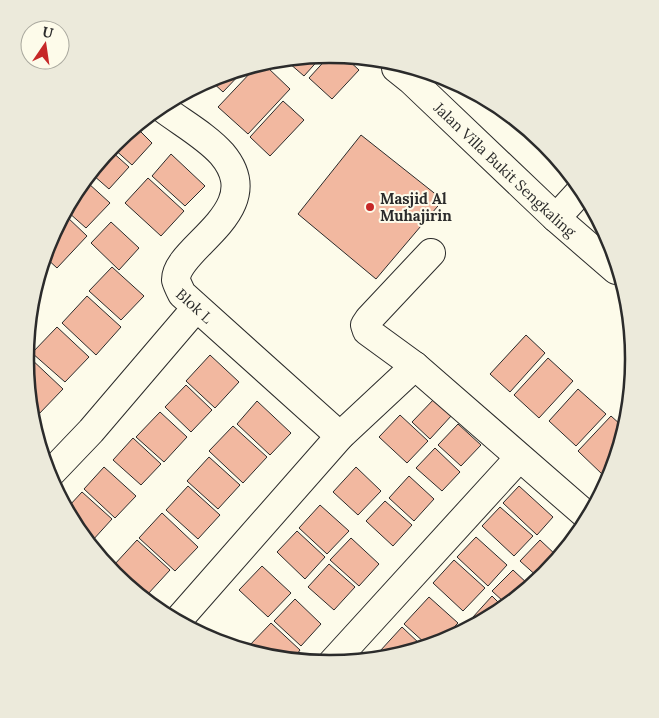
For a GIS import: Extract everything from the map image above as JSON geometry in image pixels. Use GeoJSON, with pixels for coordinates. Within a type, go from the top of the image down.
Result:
{"type":"FeatureCollection","features":[{"type":"Feature","properties":{"kind":"street","name":"Jalan Villa Bukit Sengkaling"},"geometry":{"type":"LineString","coordinates":[[409,74],[556,218],[610,265]]}},
{"type":"Feature","properties":{"kind":"street","name":"Blok L"},"geometry":{"type":"LineString","coordinates":[[167,112],[212,145],[230,166],[234,181],[235,196],[219,225],[180,266],[176,280],[182,294],[340,436]]}},
{"type":"Feature","properties":{"kind":"street"},"geometry":{"type":"LineString","coordinates":[[556,218],[576,196]]}},
{"type":"Feature","properties":{"kind":"street"},"geometry":{"type":"LineString","coordinates":[[431,253],[365,325],[367,331],[415,366],[583,512]]}},
{"type":"Feature","properties":{"kind":"street"},"geometry":{"type":"LineString","coordinates":[[55,469],[91,430],[196,308]]}},
{"type":"Feature","properties":{"kind":"street"},"geometry":{"type":"LineString","coordinates":[[182,615],[340,436],[415,366]]}},
{"type":"Feature","properties":{"kind":"street"},"geometry":{"type":"LineString","coordinates":[[340,654],[519,458]]}},
{"type":"Feature","properties":{"kind":"building"},"geometry":{"type":"Polygon","coordinates":[[[322,63],[353,64],[359,70],[332,99],[309,78],[322,63]]]}},
{"type":"Feature","properties":{"kind":"building"},"geometry":{"type":"Polygon","coordinates":[[[315,64],[304,76],[292,66],[315,64]]]}},
{"type":"Feature","properties":{"kind":"building"},"geometry":{"type":"Polygon","coordinates":[[[270,70],[290,89],[248,134],[218,107],[249,74],[253,73],[270,70]]]}},
{"type":"Feature","properties":{"kind":"building"},"geometry":{"type":"Polygon","coordinates":[[[236,78],[223,92],[216,86],[236,78]]]}},
{"type":"Feature","properties":{"kind":"building"},"geometry":{"type":"Polygon","coordinates":[[[283,101],[304,120],[270,156],[250,137],[283,101]]]}},
{"type":"Feature","properties":{"kind":"building"},"geometry":{"type":"Polygon","coordinates":[[[140,131],[152,143],[132,165],[118,152],[140,131]]]}},
{"type":"Feature","properties":{"kind":"building","name":"Masjid Al Muhajirin"},"geometry":{"type":"Polygon","coordinates":[[[361,135],[443,200],[376,279],[298,214],[361,135]]]}},
{"type":"Feature","properties":{"kind":"building"},"geometry":{"type":"Polygon","coordinates":[[[171,154],[205,186],[185,206],[152,176],[171,154]]]}},
{"type":"Feature","properties":{"kind":"building"},"geometry":{"type":"Polygon","coordinates":[[[115,155],[129,167],[109,189],[96,178],[115,155]]]}},
{"type":"Feature","properties":{"kind":"building"},"geometry":{"type":"Polygon","coordinates":[[[148,178],[184,211],[161,236],[125,203],[148,178]]]}},
{"type":"Feature","properties":{"kind":"building"},"geometry":{"type":"Polygon","coordinates":[[[91,185],[110,203],[86,228],[71,215],[91,185]]]}},
{"type":"Feature","properties":{"kind":"building"},"geometry":{"type":"Polygon","coordinates":[[[69,219],[87,236],[57,268],[50,262],[69,219]]]}},
{"type":"Feature","properties":{"kind":"building"},"geometry":{"type":"Polygon","coordinates":[[[111,222],[139,248],[119,270],[91,243],[111,222]]]}},
{"type":"Feature","properties":{"kind":"building"},"geometry":{"type":"Polygon","coordinates":[[[112,267],[144,296],[121,320],[89,291],[112,267]]]}},
{"type":"Feature","properties":{"kind":"building"},"geometry":{"type":"Polygon","coordinates":[[[87,296],[121,327],[96,355],[62,323],[87,296]]]}},
{"type":"Feature","properties":{"kind":"building"},"geometry":{"type":"Polygon","coordinates":[[[57,327],[89,357],[65,382],[34,355],[34,351],[57,327]]]}},
{"type":"Feature","properties":{"kind":"building"},"geometry":{"type":"Polygon","coordinates":[[[526,335],[545,353],[510,392],[490,374],[526,335]]]}},
{"type":"Feature","properties":{"kind":"building"},"geometry":{"type":"Polygon","coordinates":[[[210,355],[239,382],[215,408],[186,381],[210,355]]]}},
{"type":"Feature","properties":{"kind":"building"},"geometry":{"type":"Polygon","coordinates":[[[548,358],[573,381],[539,418],[514,395],[548,358]]]}},
{"type":"Feature","properties":{"kind":"building"},"geometry":{"type":"Polygon","coordinates":[[[34,362],[63,389],[39,414],[34,362]]]}},
{"type":"Feature","properties":{"kind":"building"},"geometry":{"type":"Polygon","coordinates":[[[186,385],[212,410],[191,432],[165,407],[186,385]]]}},
{"type":"Feature","properties":{"kind":"building"},"geometry":{"type":"Polygon","coordinates":[[[578,389],[606,414],[576,446],[549,421],[578,389]]]}},
{"type":"Feature","properties":{"kind":"building"},"geometry":{"type":"Polygon","coordinates":[[[435,398],[452,415],[430,439],[412,422],[435,398]]]}},
{"type":"Feature","properties":{"kind":"building"},"geometry":{"type":"Polygon","coordinates":[[[257,401],[291,433],[270,455],[237,424],[257,401]]]}},
{"type":"Feature","properties":{"kind":"building"},"geometry":{"type":"Polygon","coordinates":[[[160,412],[187,437],[164,462],[136,437],[160,412]]]}},
{"type":"Feature","properties":{"kind":"building"},"geometry":{"type":"Polygon","coordinates":[[[400,415],[428,441],[407,463],[379,437],[400,415]]]}},
{"type":"Feature","properties":{"kind":"building"},"geometry":{"type":"Polygon","coordinates":[[[611,416],[618,423],[602,474],[578,451],[611,416]]]}},
{"type":"Feature","properties":{"kind":"building"},"geometry":{"type":"Polygon","coordinates":[[[458,424],[481,445],[461,466],[438,445],[458,424]]]}},
{"type":"Feature","properties":{"kind":"building"},"geometry":{"type":"Polygon","coordinates":[[[233,426],[267,457],[243,483],[209,451],[233,426]]]}},
{"type":"Feature","properties":{"kind":"building"},"geometry":{"type":"Polygon","coordinates":[[[133,438],[161,464],[141,485],[113,460],[133,438]]]}},
{"type":"Feature","properties":{"kind":"building"},"geometry":{"type":"Polygon","coordinates":[[[435,448],[460,472],[442,491],[416,468],[435,448]]]}},
{"type":"Feature","properties":{"kind":"building"},"geometry":{"type":"Polygon","coordinates":[[[209,457],[240,485],[218,509],[187,481],[209,457]]]}},
{"type":"Feature","properties":{"kind":"building"},"geometry":{"type":"Polygon","coordinates":[[[104,467],[136,496],[115,518],[84,489],[104,467]]]}},
{"type":"Feature","properties":{"kind":"building"},"geometry":{"type":"Polygon","coordinates":[[[356,467],[381,491],[358,515],[333,492],[356,467]]]}},
{"type":"Feature","properties":{"kind":"building"},"geometry":{"type":"Polygon","coordinates":[[[409,476],[434,499],[414,521],[389,498],[409,476]]]}},
{"type":"Feature","properties":{"kind":"building"},"geometry":{"type":"Polygon","coordinates":[[[188,486],[220,515],[198,539],[166,510],[188,486]]]}},
{"type":"Feature","properties":{"kind":"building"},"geometry":{"type":"Polygon","coordinates":[[[519,486],[553,517],[537,535],[503,503],[519,486]]]}},
{"type":"Feature","properties":{"kind":"building"},"geometry":{"type":"Polygon","coordinates":[[[82,492],[112,519],[94,538],[71,504],[82,492]]]}},
{"type":"Feature","properties":{"kind":"building"},"geometry":{"type":"Polygon","coordinates":[[[385,501],[412,525],[393,546],[366,521],[385,501]]]}},
{"type":"Feature","properties":{"kind":"building"},"geometry":{"type":"Polygon","coordinates":[[[320,505],[349,531],[327,554],[299,528],[320,505]]]}},
{"type":"Feature","properties":{"kind":"building"},"geometry":{"type":"Polygon","coordinates":[[[500,507],[533,536],[514,556],[482,526],[500,507]]]}},
{"type":"Feature","properties":{"kind":"building"},"geometry":{"type":"Polygon","coordinates":[[[162,513],[198,547],[175,571],[139,538],[162,513]]]}},
{"type":"Feature","properties":{"kind":"building"},"geometry":{"type":"Polygon","coordinates":[[[297,531],[325,557],[305,579],[277,552],[297,531]]]}},
{"type":"Feature","properties":{"kind":"building"},"geometry":{"type":"Polygon","coordinates":[[[476,537],[507,565],[488,586],[457,557],[476,537]]]}},
{"type":"Feature","properties":{"kind":"building"},"geometry":{"type":"Polygon","coordinates":[[[351,538],[379,564],[359,586],[330,560],[351,538]]]}},
{"type":"Feature","properties":{"kind":"building"},"geometry":{"type":"Polygon","coordinates":[[[137,540],[170,570],[148,593],[116,563],[137,540]]]}},
{"type":"Feature","properties":{"kind":"building"},"geometry":{"type":"Polygon","coordinates":[[[540,540],[553,552],[534,573],[520,561],[540,540]]]}},
{"type":"Feature","properties":{"kind":"building"},"geometry":{"type":"Polygon","coordinates":[[[454,560],[485,588],[463,611],[433,583],[454,560]]]}},
{"type":"Feature","properties":{"kind":"building"},"geometry":{"type":"Polygon","coordinates":[[[329,564],[355,587],[334,610],[308,587],[329,564]]]}},
{"type":"Feature","properties":{"kind":"building"},"geometry":{"type":"Polygon","coordinates":[[[262,566],[291,593],[268,617],[239,590],[262,566]]]}},
{"type":"Feature","properties":{"kind":"building"},"geometry":{"type":"Polygon","coordinates":[[[513,570],[525,581],[502,600],[492,591],[513,570]]]}},
{"type":"Feature","properties":{"kind":"building"},"geometry":{"type":"Polygon","coordinates":[[[492,596],[498,602],[494,605],[473,617],[492,596]]]}},
{"type":"Feature","properties":{"kind":"building"},"geometry":{"type":"Polygon","coordinates":[[[429,597],[458,623],[443,632],[422,640],[404,624],[429,597]]]}},
{"type":"Feature","properties":{"kind":"building"},"geometry":{"type":"Polygon","coordinates":[[[295,599],[321,624],[301,646],[274,621],[295,599]]]}},
{"type":"Feature","properties":{"kind":"building"},"geometry":{"type":"Polygon","coordinates":[[[271,623],[300,650],[298,653],[291,652],[251,644],[271,623]]]}},
{"type":"Feature","properties":{"kind":"building"},"geometry":{"type":"Polygon","coordinates":[[[402,627],[417,641],[406,645],[381,650],[402,627]]]}},
{"type":"Feature","properties":{"kind":"place","name":"Masjid Al Muhajirin"},"geometry":{"type":"Point","coordinates":[370,207]}}]}
